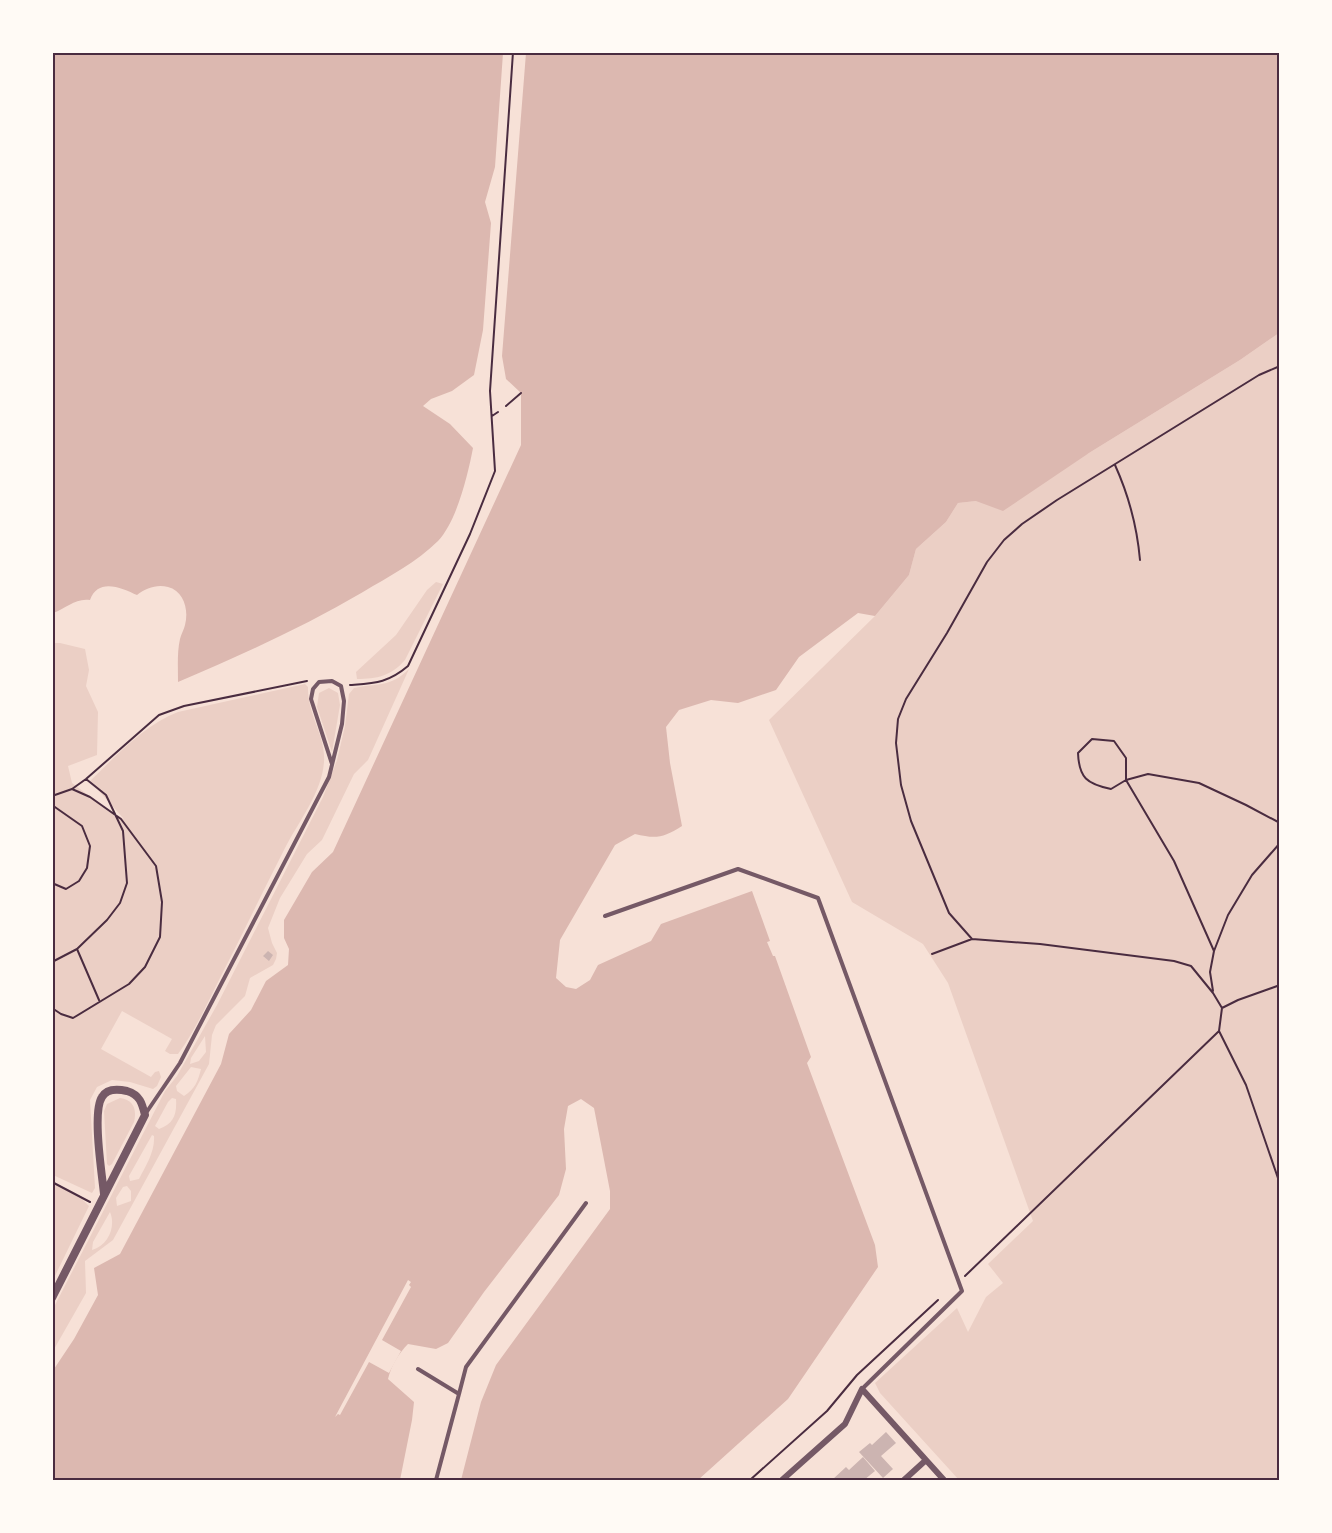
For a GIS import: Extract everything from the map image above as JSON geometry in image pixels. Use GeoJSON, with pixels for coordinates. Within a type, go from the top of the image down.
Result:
{"type":"FeatureCollection","features":[{"type":"Feature","properties":{"kind":"street"},"geometry":{"type":"LineString","coordinates":[[52,1298],[145,1115],[141,1100],[131,1092],[119,1089],[108,1091],[100,1098],[97,1131],[104,1194]]}},
{"type":"Feature","properties":{"kind":"street"},"geometry":{"type":"LineString","coordinates":[[782,1480],[845,1424],[862,1389],[944,1480]]}},
{"type":"Feature","properties":{"kind":"street"},"geometry":{"type":"LineString","coordinates":[[903,1480],[926,1460]]}},
{"type":"Feature","properties":{"kind":"lane"},"geometry":{"type":"LineString","coordinates":[[145,1115],[180,1063],[329,777],[342,724],[344,700],[341,686],[332,681],[319,682],[313,689],[311,699],[332,764]]}},
{"type":"Feature","properties":{"kind":"lane"},"geometry":{"type":"LineString","coordinates":[[605,916],[738,869],[818,898],[962,1291],[862,1389]]}},
{"type":"Feature","properties":{"kind":"lane"},"geometry":{"type":"LineString","coordinates":[[436,1480],[466,1368],[586,1203]]}},
{"type":"Feature","properties":{"kind":"lane"},"geometry":{"type":"LineString","coordinates":[[418,1369],[459,1394]]}},
{"type":"Feature","properties":{"kind":"path"},"geometry":{"type":"LineString","coordinates":[[341,686],[382,682],[396,676],[408,666],[470,534],[495,471],[490,391],[513,52]]}},
{"type":"Feature","properties":{"kind":"path"},"geometry":{"type":"LineString","coordinates":[[972,939],[950,913],[912,821],[901,785],[896,743],[898,719],[906,699],[996,550],[1022,524],[1259,375],[1280,366]]}},
{"type":"Feature","properties":{"kind":"path"},"geometry":{"type":"LineString","coordinates":[[506,406],[521,393]]}},
{"type":"Feature","properties":{"kind":"path"},"geometry":{"type":"LineString","coordinates":[[492,416],[498,412]]}},
{"type":"Feature","properties":{"kind":"path"},"geometry":{"type":"LineString","coordinates":[[1115,465],[1133,512],[1140,560]]}},
{"type":"Feature","properties":{"kind":"path"},"geometry":{"type":"LineString","coordinates":[[52,796],[72,789],[86,779],[159,715],[184,706],[303,681],[319,682]]}},
{"type":"Feature","properties":{"kind":"path"},"geometry":{"type":"LineString","coordinates":[[1214,951],[1174,861],[1126,780],[1126,758],[1114,741],[1092,739],[1078,753],[1079,770],[1092,785],[1111,789],[1126,780],[1148,774],[1198,783],[1280,823]]}},
{"type":"Feature","properties":{"kind":"path"},"geometry":{"type":"LineString","coordinates":[[52,962],[77,949],[107,920],[120,903],[127,883],[123,831],[106,795],[86,779]]}},
{"type":"Feature","properties":{"kind":"path"},"geometry":{"type":"LineString","coordinates":[[52,1008],[73,1018],[129,984],[145,967],[160,937],[162,902],[156,866],[121,819],[90,797],[72,789]]}},
{"type":"Feature","properties":{"kind":"path"},"geometry":{"type":"LineString","coordinates":[[52,805],[82,826],[90,846],[87,868],[79,881],[66,889],[52,883]]}},
{"type":"Feature","properties":{"kind":"path"},"geometry":{"type":"LineString","coordinates":[[1213,993],[1210,972],[1214,951],[1228,915],[1239,895],[1280,843]]}},
{"type":"Feature","properties":{"kind":"path"},"geometry":{"type":"LineString","coordinates":[[932,954],[972,939],[1040,944],[1174,961],[1191,966],[1222,1008],[1219,1031],[1246,1085],[1280,1184]]}},
{"type":"Feature","properties":{"kind":"path"},"geometry":{"type":"LineString","coordinates":[[77,949],[100,1001]]}},
{"type":"Feature","properties":{"kind":"path"},"geometry":{"type":"LineString","coordinates":[[1222,1008],[1280,985]]}},
{"type":"Feature","properties":{"kind":"path"},"geometry":{"type":"LineString","coordinates":[[958,1282],[1219,1031]]}},
{"type":"Feature","properties":{"kind":"path"},"geometry":{"type":"LineString","coordinates":[[52,1182],[98,1206]]}},
{"type":"Feature","properties":{"kind":"path"},"geometry":{"type":"LineString","coordinates":[[750,1480],[827,1411],[857,1375],[941,1297]]}},
{"type":"Feature","properties":{"kind":"shaded area"},"geometry":{"type":"Polygon","coordinates":[[[52,53],[503,53],[495,167],[485,202],[491,223],[483,330],[474,375],[452,391],[431,399],[423,406],[450,424],[473,448],[465,484],[451,522],[430,549],[382,581],[295,629],[178,682],[178,649],[185,625],[186,607],[181,597],[173,589],[156,586],[137,595],[118,587],[104,586],[94,593],[90,600],[75,602],[53,613],[52,53]]]}},
{"type":"Feature","properties":{"kind":"shaded area"},"geometry":{"type":"Polygon","coordinates":[[[526,53],[1279,53],[1279,333],[1240,360],[1089,453],[1003,511],[976,501],[958,503],[946,522],[916,549],[909,575],[875,616],[858,613],[799,657],[776,690],[738,703],[711,700],[679,710],[666,727],[682,826],[659,836],[649,837],[635,834],[615,845],[560,940],[556,978],[566,987],[576,989],[590,980],[598,965],[651,941],[661,924],[752,891],[770,941],[767,942],[775,956],[811,1057],[807,1063],[875,1245],[878,1267],[788,1399],[698,1480],[461,1480],[481,1402],[496,1365],[610,1209],[610,1191],[594,1108],[581,1099],[568,1106],[564,1129],[566,1169],[559,1195],[448,1343],[436,1349],[408,1344],[393,1365],[388,1379],[414,1402],[400,1480],[53,1480],[52,1372],[74,1339],[98,1295],[94,1268],[120,1254],[221,1064],[229,1034],[251,1010],[266,981],[288,965],[289,949],[284,938],[284,920],[312,872],[333,852],[521,445],[521,393],[506,379],[502,356],[526,53]]]}},
{"type":"Feature","properties":{"kind":"shaded area"},"geometry":{"type":"Polygon","coordinates":[[[1279,333],[1279,1480],[959,1480],[880,1393],[875,1383],[957,1308],[968,1332],[986,1297],[1003,1283],[988,1264],[1033,1221],[948,983],[923,944],[852,902],[769,720],[875,616],[909,575],[916,549],[946,522],[958,503],[976,501],[1089,453],[1240,360],[1279,333]]]}},
{"type":"Feature","properties":{"kind":"shaded area"},"geometry":{"type":"Polygon","coordinates":[[[436,582],[443,584],[405,660],[383,676],[357,679],[356,672],[396,635],[427,590],[436,582]]]}},
{"type":"Feature","properties":{"kind":"shaded area"},"geometry":{"type":"Polygon","coordinates":[[[53,643],[85,649],[89,670],[86,686],[98,712],[97,755],[68,766],[72,783],[124,819],[90,781],[142,733],[178,712],[305,684],[308,687],[310,706],[324,752],[319,784],[309,806],[285,848],[190,1036],[178,1054],[165,1051],[172,1039],[122,1011],[101,1049],[151,1077],[159,1071],[161,1077],[153,1089],[130,1082],[112,1080],[97,1087],[90,1100],[95,1188],[92,1193],[53,1175],[53,643]]]}},
{"type":"Feature","properties":{"kind":"shaded area"},"geometry":{"type":"Polygon","coordinates":[[[409,669],[368,760],[354,774],[322,840],[307,854],[280,898],[268,928],[277,953],[273,965],[250,978],[245,996],[216,1025],[212,1035],[209,1064],[113,1240],[85,1261],[86,1293],[53,1351],[53,1309],[165,1091],[177,1076],[217,1005],[323,797],[337,760],[349,694],[354,688],[383,684],[409,669]],[[205,1036],[191,1058],[190,1064],[199,1061],[206,1052],[205,1036]],[[191,1067],[176,1086],[177,1091],[184,1096],[191,1091],[201,1069],[191,1067]],[[172,1098],[168,1102],[155,1126],[159,1129],[171,1121],[175,1114],[176,1099],[172,1098]],[[152,1135],[129,1176],[130,1181],[139,1179],[152,1153],[154,1136],[152,1135]],[[127,1186],[123,1187],[116,1198],[117,1206],[131,1201],[131,1191],[127,1186]],[[110,1212],[93,1242],[92,1250],[103,1244],[110,1234],[112,1217],[110,1212]]]}},
{"type":"Feature","properties":{"kind":"shaded area"},"geometry":{"type":"Polygon","coordinates":[[[329,688],[338,693],[340,705],[332,752],[317,707],[319,693],[329,688]]]}},
{"type":"Feature","properties":{"kind":"shaded area"},"geometry":{"type":"Polygon","coordinates":[[[120,1098],[131,1103],[135,1110],[135,1118],[109,1166],[107,1164],[104,1111],[107,1104],[120,1098]]]}},
{"type":"Feature","properties":{"kind":"shaded area"},"geometry":{"type":"Polygon","coordinates":[[[53,1183],[82,1199],[89,1206],[53,1280],[53,1183]]]}},
{"type":"Feature","properties":{"kind":"pier"},"geometry":{"type":"Polygon","coordinates":[[[408,1280],[411,1282],[409,1285],[411,1287],[382,1340],[401,1351],[389,1373],[369,1362],[340,1415],[335,1417],[408,1280]]]}},
{"type":"Feature","properties":{"kind":"building"},"geometry":{"type":"Polygon","coordinates":[[[268,951],[273,955],[269,961],[263,956],[268,951]]]}},
{"type":"Feature","properties":{"kind":"building"},"geometry":{"type":"Polygon","coordinates":[[[886,1432],[896,1443],[881,1456],[893,1469],[883,1478],[859,1452],[870,1443],[872,1445],[886,1432]]]}},
{"type":"Feature","properties":{"kind":"building"},"geometry":{"type":"Polygon","coordinates":[[[863,1457],[875,1471],[864,1480],[832,1480],[846,1467],[849,1470],[863,1457]]]}}]}
